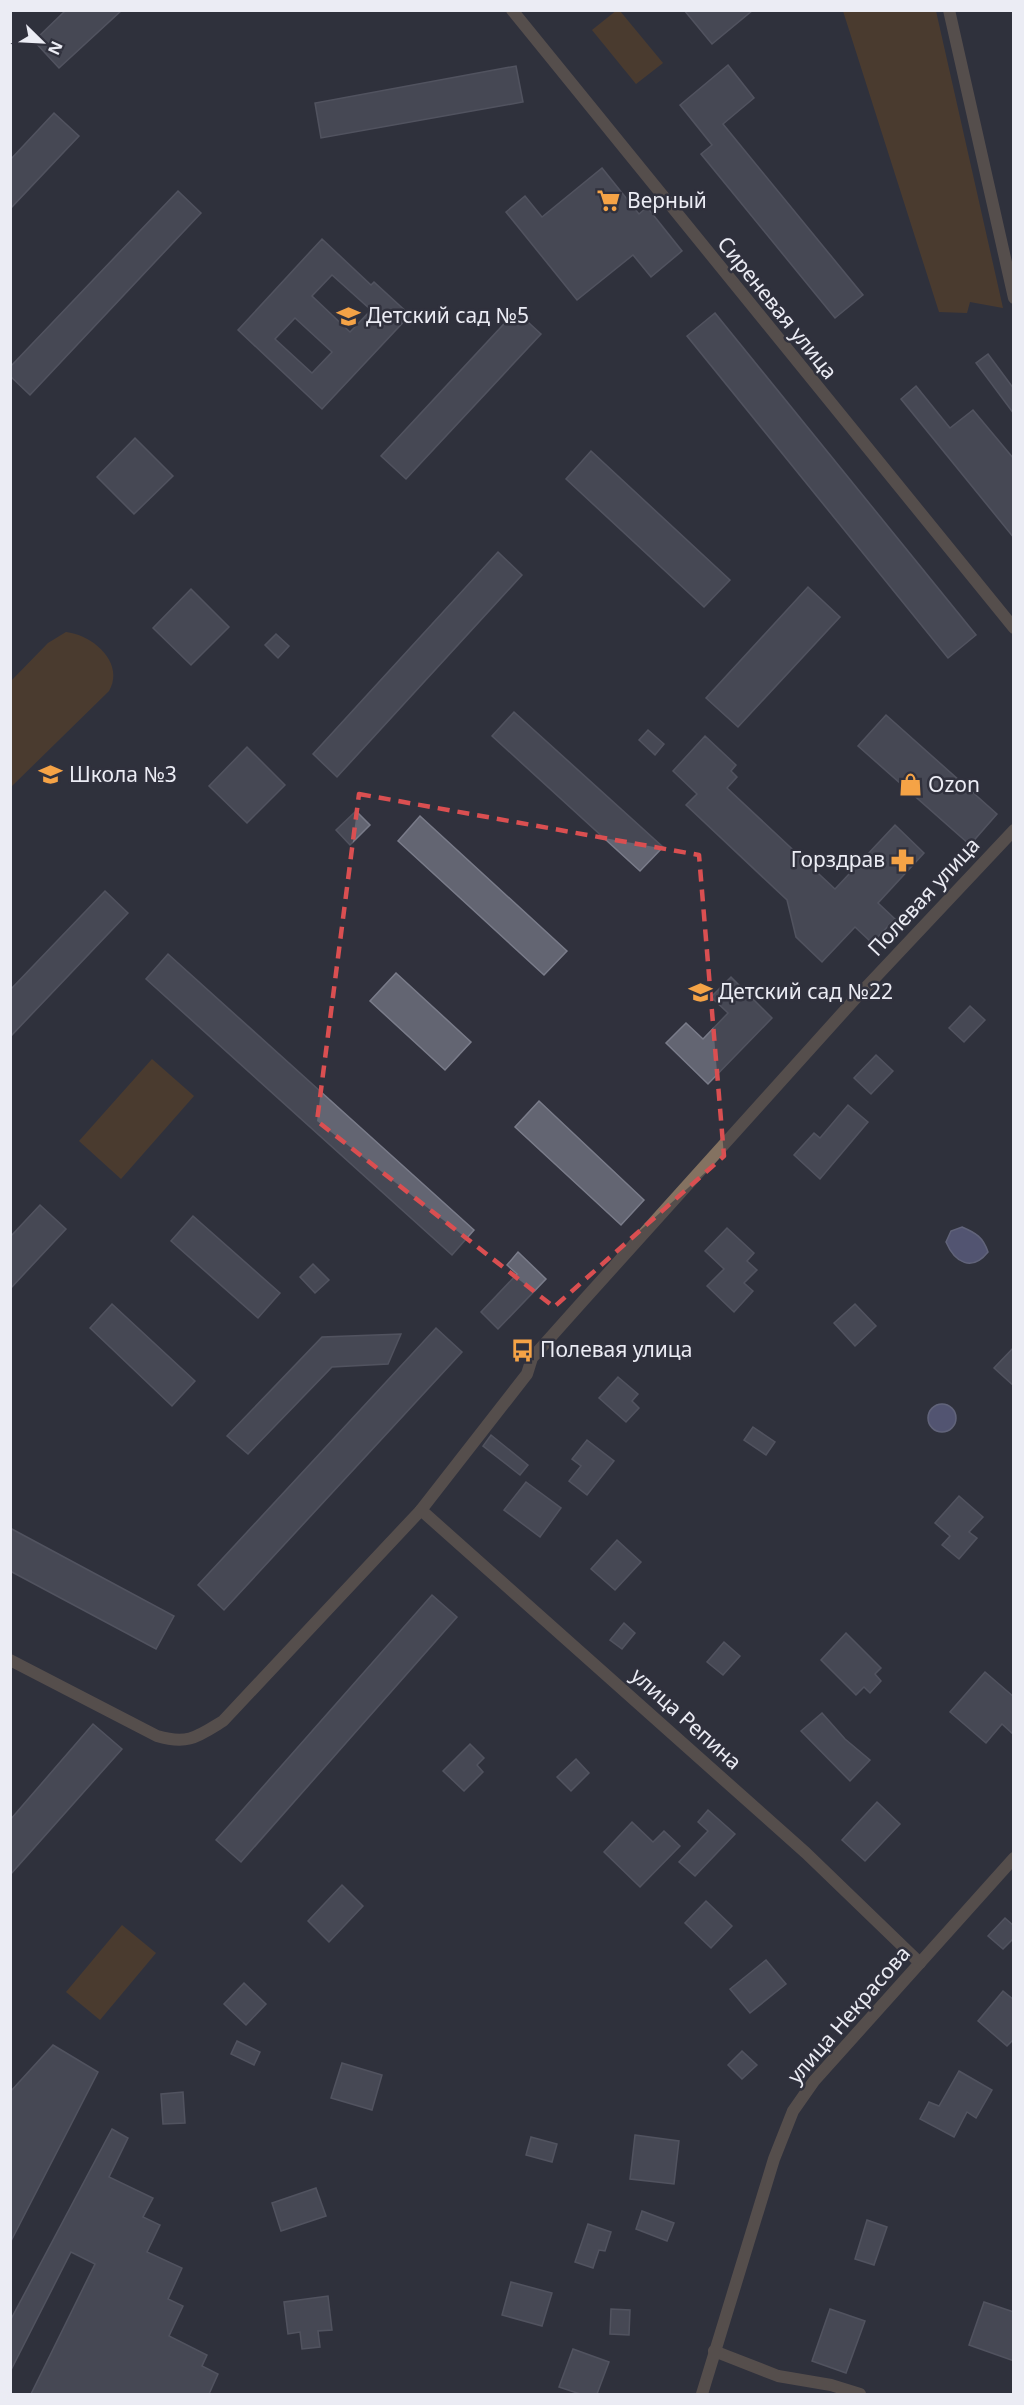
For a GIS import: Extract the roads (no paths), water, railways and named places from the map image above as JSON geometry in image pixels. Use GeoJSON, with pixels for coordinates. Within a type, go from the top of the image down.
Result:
{"type":"FeatureCollection","features":[{"type":"Feature","properties":{"kind":"street","name":"Сиреневая улица"},"geometry":{"type":"LineString","coordinates":[[512,10],[1014,628]]}},
{"type":"Feature","properties":{"kind":"street"},"geometry":{"type":"LineString","coordinates":[[949,10],[1014,298]]}},
{"type":"Feature","properties":{"kind":"street","name":"Полевая улица"},"geometry":{"type":"LineString","coordinates":[[10,1660],[157,1736],[177,1742],[198,1736],[223,1721],[422,1510],[527,1374],[532,1358],[855,999],[1014,830]]}},
{"type":"Feature","properties":{"kind":"street","name":"улица Репина"},"geometry":{"type":"LineString","coordinates":[[422,1510],[806,1853],[920,1963]]}},
{"type":"Feature","properties":{"kind":"street","name":"улица Некрасова"},"geometry":{"type":"LineString","coordinates":[[702,2394],[774,2159],[793,2111],[814,2082],[1014,1858]]}},
{"type":"Feature","properties":{"kind":"street"},"geometry":{"type":"LineString","coordinates":[[714,2351],[778,2376],[831,2385],[860,2394]]}},
{"type":"Feature","properties":{"kind":"water"},"geometry":{"type":"Polygon","coordinates":[[[962,1227],[978,1236],[988,1252],[976,1262],[959,1260],[946,1242],[951,1231],[962,1227]]]}},
{"type":"Feature","properties":{"kind":"water"},"geometry":{"type":"Polygon","coordinates":[[[942,1404],[952,1408],[956,1418],[952,1428],[942,1432],[932,1428],[928,1418],[932,1408],[942,1404]]]}},
{"type":"Feature","properties":{"kind":"place","name":"Верный"},"geometry":{"type":"Point","coordinates":[609,201]}},
{"type":"Feature","properties":{"kind":"place","name":"Детский сад №5"},"geometry":{"type":"Point","coordinates":[348,316]}},
{"type":"Feature","properties":{"kind":"place","name":"Школа №3"},"geometry":{"type":"Point","coordinates":[51,775]}},
{"type":"Feature","properties":{"kind":"place","name":"Ozon"},"geometry":{"type":"Point","coordinates":[910,785]}},
{"type":"Feature","properties":{"kind":"place","name":"Горздрав"},"geometry":{"type":"Point","coordinates":[903,860]}},
{"type":"Feature","properties":{"kind":"place","name":"Детский сад №22"},"geometry":{"type":"Point","coordinates":[700,992]}},
{"type":"Feature","properties":{"kind":"place","name":"Полевая улица"},"geometry":{"type":"Point","coordinates":[522,1350]}}]}
